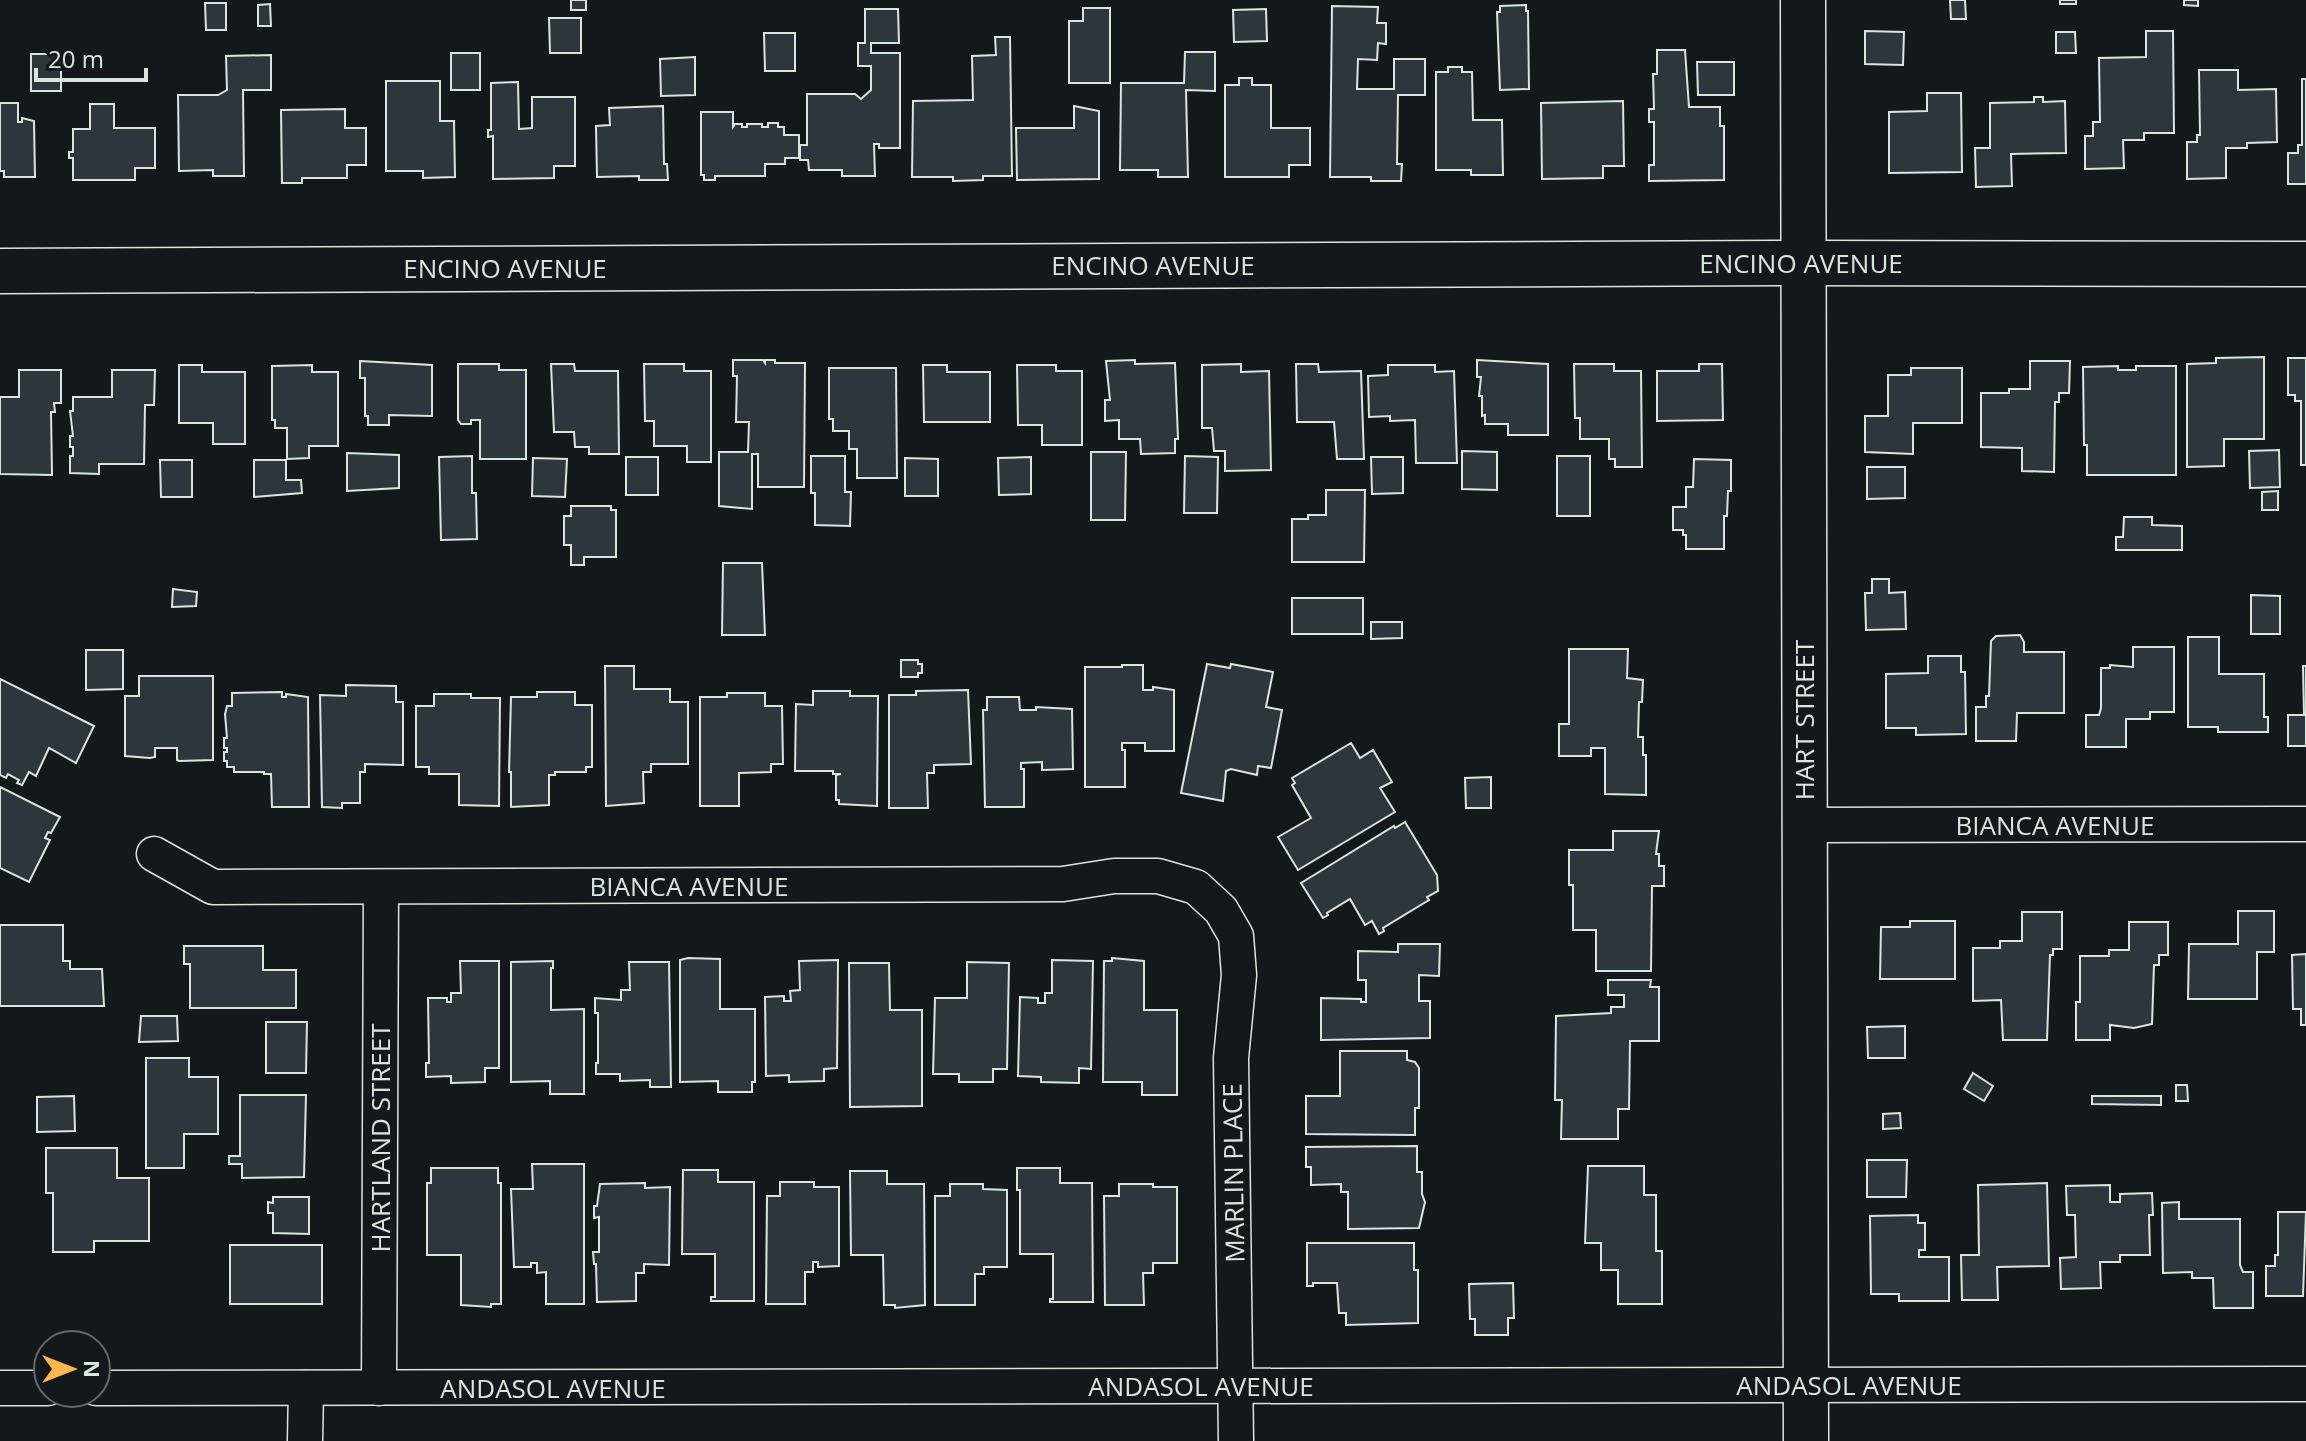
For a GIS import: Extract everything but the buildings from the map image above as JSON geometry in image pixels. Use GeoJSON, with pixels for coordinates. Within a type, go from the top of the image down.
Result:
{"type":"FeatureCollection","features":[{"type":"Feature","properties":{"kind":"street","name":"HART STREET"},"geometry":{"type":"LineString","coordinates":[[1803,0],[1806,263],[1806,1441]]}},
{"type":"Feature","properties":{"kind":"street","name":"ENCINO AVENUE"},"geometry":{"type":"LineString","coordinates":[[0,271],[1806,263],[2306,264]]}},
{"type":"Feature","properties":{"kind":"street","name":"BIANCA AVENUE"},"geometry":{"type":"LineString","coordinates":[[1804,825],[2306,824]]}},
{"type":"Feature","properties":{"kind":"street","name":"BIANCA AVENUE"},"geometry":{"type":"LineString","coordinates":[[154,854],[213,887],[1063,884],[1114,876],[1158,876],[1196,887],[1221,910]]}},
{"type":"Feature","properties":{"kind":"street","name":"HARTLAND STREET"},"geometry":{"type":"LineString","coordinates":[[379,1388],[381,887]]}},
{"type":"Feature","properties":{"kind":"street","name":"MARLIN PLACE"},"geometry":{"type":"LineString","coordinates":[[1221,910],[1236,936],[1239,975],[1231,1058],[1236,1441]]}},
{"type":"Feature","properties":{"kind":"street","name":"ANDASOL AVENUE"},"geometry":{"type":"LineString","coordinates":[[112,1388],[2306,1384]]}},
{"type":"Feature","properties":{"kind":"street"},"geometry":{"type":"LineString","coordinates":[[0,1388],[32,1388]]}},
{"type":"Feature","properties":{"kind":"street"},"geometry":{"type":"LineString","coordinates":[[305,1441],[306,1388]]}}]}
